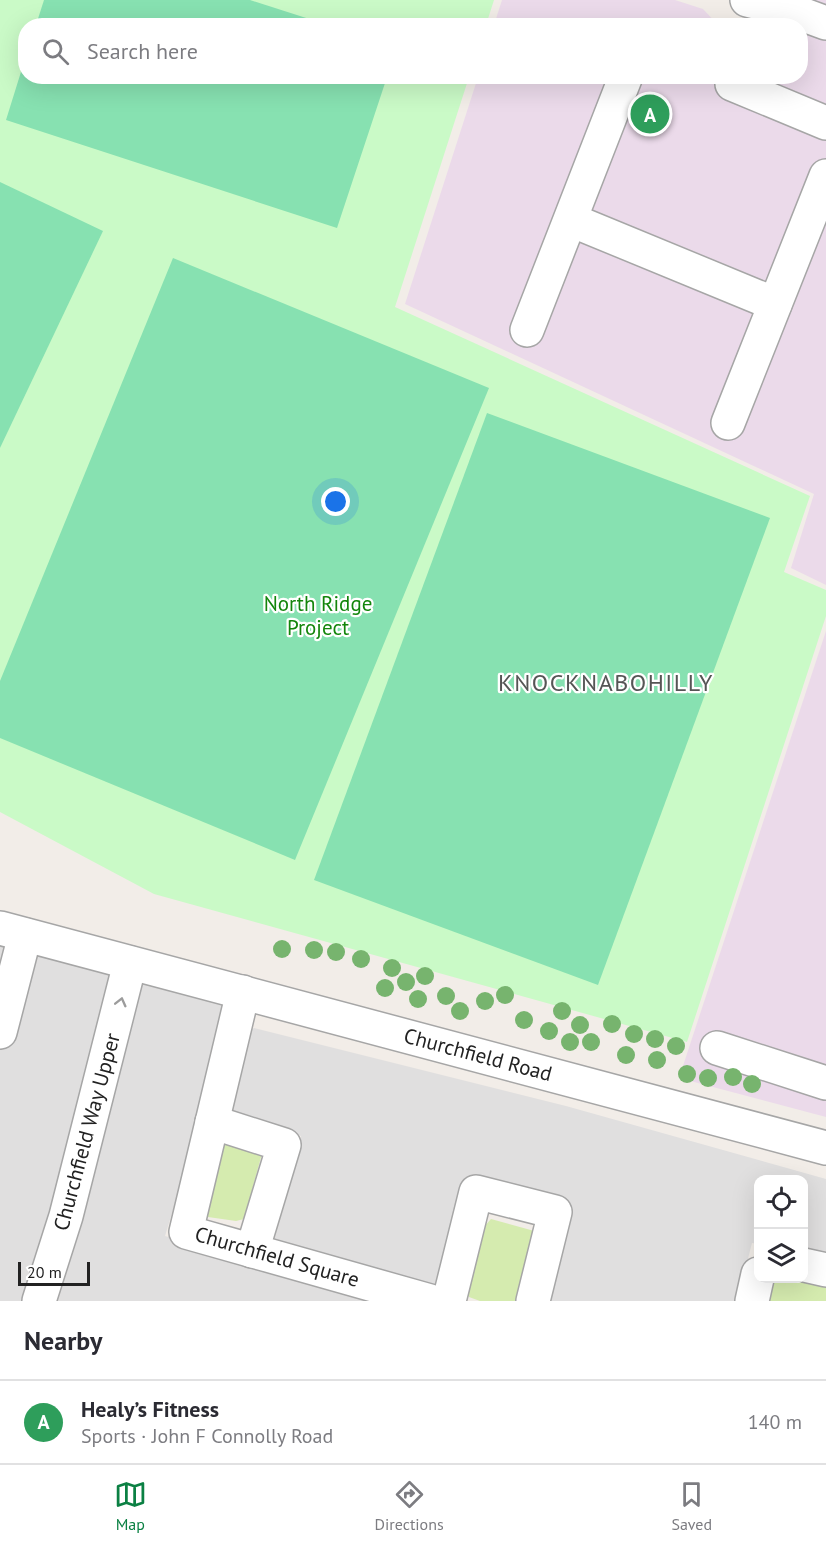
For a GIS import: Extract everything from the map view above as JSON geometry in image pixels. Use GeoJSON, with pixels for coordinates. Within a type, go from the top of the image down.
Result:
{"type":"FeatureCollection","features":[{"type":"Feature","properties":{"kind":"street"},"geometry":{"type":"LineString","coordinates":[[755,10],[796,12],[826,23]]}},
{"type":"Feature","properties":{"kind":"street"},"geometry":{"type":"LineString","coordinates":[[528,330],[623,84]]}},
{"type":"Feature","properties":{"kind":"street"},"geometry":{"type":"LineString","coordinates":[[737,84],[826,123]]}},
{"type":"Feature","properties":{"kind":"street"},"geometry":{"type":"LineString","coordinates":[[728,423],[826,176]]}},
{"type":"Feature","properties":{"kind":"street"},"geometry":{"type":"LineString","coordinates":[[571,220],[776,304]]}},
{"type":"Feature","properties":{"kind":"street"},"geometry":{"type":"LineString","coordinates":[[0,1032],[13,932]]}},
{"type":"Feature","properties":{"kind":"street","name":"Churchfield Road"},"geometry":{"type":"LineString","coordinates":[[13,932],[824,1140]]}},
{"type":"Feature","properties":{"kind":"street","name":"Churchfield Way Upper"},"geometry":{"type":"LineString","coordinates":[[39,1301],[66,1216],[130,963]]}},
{"type":"Feature","properties":{"kind":"street","name":"Churchfield Square"},"geometry":{"type":"LineString","coordinates":[[243,992],[186,1232],[430,1301]]}},
{"type":"Feature","properties":{"kind":"street"},"geometry":{"type":"LineString","coordinates":[[717,1048],[826,1083]]}},
{"type":"Feature","properties":{"kind":"street"},"geometry":{"type":"LineString","coordinates":[[212,1122],[284,1145],[252,1251]]}},
{"type":"Feature","properties":{"kind":"street"},"geometry":{"type":"LineString","coordinates":[[449,1301],[476,1192],[555,1212],[533,1301]]}},
{"type":"Feature","properties":{"kind":"street"},"geometry":{"type":"LineString","coordinates":[[808,1266],[826,1270]]}},
{"type":"Feature","properties":{"kind":"street"},"geometry":{"type":"LineString","coordinates":[[752,1301],[757,1283]]}},
{"type":"Feature","properties":{"kind":"shaded area"},"geometry":{"type":"Polygon","coordinates":[[[502,0],[675,0],[703,9],[711,18],[496,18],[502,0]]]}},
{"type":"Feature","properties":{"kind":"shaded area"},"geometry":{"type":"Polygon","coordinates":[[[811,0],[826,0],[826,585],[791,568],[814,494],[405,304],[476,84],[808,84],[808,18],[803,18],[811,0]]]}},
{"type":"Feature","properties":{"kind":"shaded area"},"geometry":{"type":"Polygon","coordinates":[[[826,631],[826,1117],[679,1078],[826,631]]]}},
{"type":"Feature","properties":{"kind":"shaded area"},"geometry":{"type":"Polygon","coordinates":[[[0,946],[235,1006],[165,1236],[381,1301],[0,1301],[0,946]]]}},
{"type":"Feature","properties":{"kind":"shaded area"},"geometry":{"type":"Polygon","coordinates":[[[254,1028],[566,1106],[826,1179],[826,1262],[808,1257],[808,1175],[754,1175],[754,1243],[752,1243],[737,1301],[546,1301],[571,1207],[483,1183],[446,1294],[274,1242],[301,1136],[240,1117],[233,1111],[229,1100],[246,1033],[254,1028]]]}},
{"type":"Feature","properties":{"kind":"green space","name":"North Ridge Project"},"geometry":{"type":"Polygon","coordinates":[[[0,0],[494,0],[488,18],[18,18],[18,84],[467,84],[395,307],[810,496],[784,572],[826,590],[826,616],[687,1042],[154,894],[0,812],[0,0]]]}},
{"type":"Feature","properties":{"kind":"green space"},"geometry":{"type":"Polygon","coordinates":[[[44,0],[250,0],[306,18],[38,18],[44,0]]]}},
{"type":"Feature","properties":{"kind":"green space"},"geometry":{"type":"Polygon","coordinates":[[[18,81],[18,84],[385,84],[337,228],[6,120],[18,81]]]}},
{"type":"Feature","properties":{"kind":"green space"},"geometry":{"type":"Polygon","coordinates":[[[0,182],[103,231],[0,448],[0,182]]]}},
{"type":"Feature","properties":{"kind":"green space"},"geometry":{"type":"Polygon","coordinates":[[[173,258],[489,388],[295,860],[0,738],[0,681],[173,258]]]}},
{"type":"Feature","properties":{"kind":"green space"},"geometry":{"type":"Polygon","coordinates":[[[487,413],[770,518],[598,985],[314,880],[487,413]]]}},
{"type":"Feature","properties":{"kind":"green space"},"geometry":{"type":"Polygon","coordinates":[[[220,1139],[263,1150],[244,1219],[236,1221],[208,1217],[203,1208],[220,1139]]]}},
{"type":"Feature","properties":{"kind":"green space"},"geometry":{"type":"Polygon","coordinates":[[[491,1219],[538,1232],[519,1301],[480,1301],[469,1297],[465,1290],[481,1230],[491,1219]]]}},
{"type":"Feature","properties":{"kind":"green space"},"geometry":{"type":"Polygon","coordinates":[[[808,1279],[826,1281],[826,1301],[760,1301],[765,1283],[808,1283],[808,1279]]]}},
{"type":"Feature","properties":{"kind":"place","name":"Healy’s Fitness"},"geometry":{"type":"Point","coordinates":[650,114]}},
{"type":"Feature","properties":{"kind":"district","name":"KNOCKNABOHILLY"},"geometry":{"type":"Point","coordinates":[606,683]}}]}
